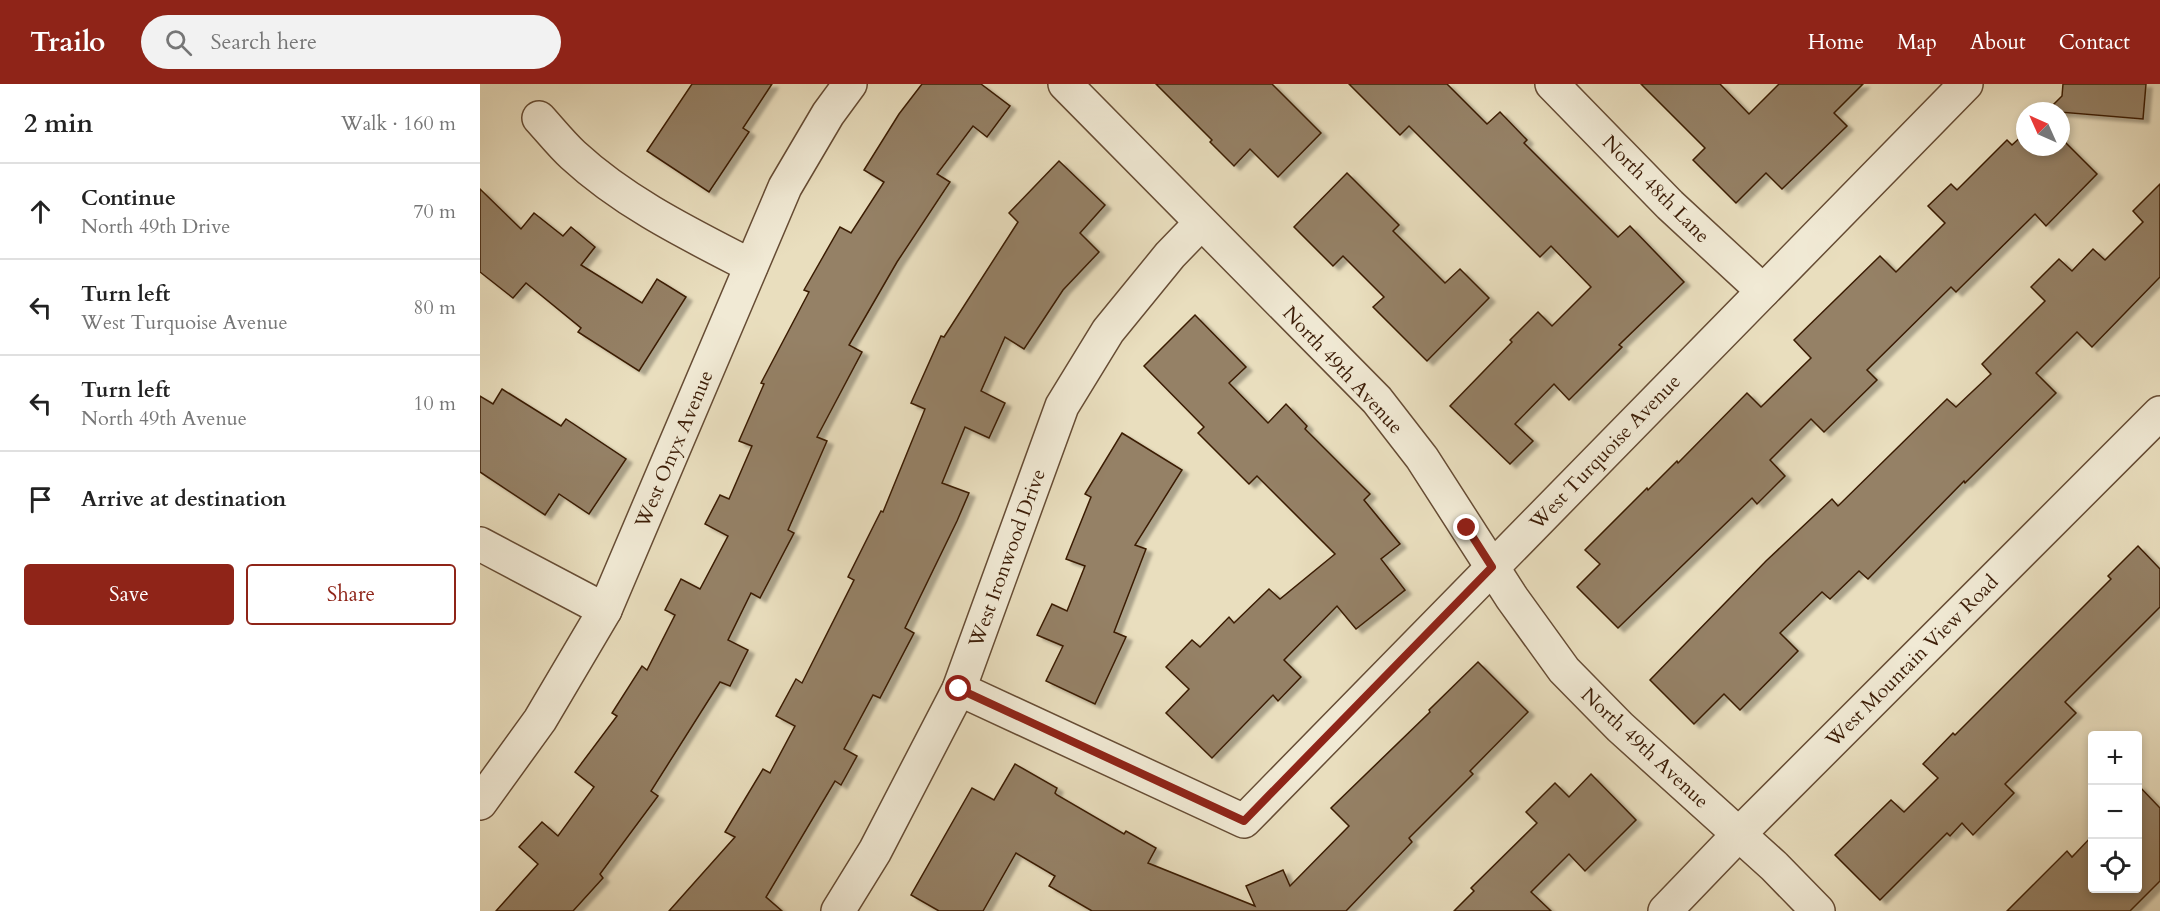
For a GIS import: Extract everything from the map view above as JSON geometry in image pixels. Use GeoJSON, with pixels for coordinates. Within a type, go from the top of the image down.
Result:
{"type":"FeatureCollection","features":[{"type":"Feature","properties":{"kind":"street","name":"West Onyx Avenue"},"geometry":{"type":"LineString","coordinates":[[480,803],[540,720],[605,610],[785,187],[828,114],[850,84]]}},
{"type":"Feature","properties":{"kind":"street","name":"North 49th Avenue"},"geometry":{"type":"LineString","coordinates":[[1065,84],[1377,400],[1422,458],[1512,598],[1564,670],[1620,727],[1774,866],[1818,911]]}},
{"type":"Feature","properties":{"kind":"street","name":"North 48th Lane"},"geometry":{"type":"LineString","coordinates":[[1552,84],[1670,205],[1763,291]]}},
{"type":"Feature","properties":{"kind":"street","name":"West Turquoise Avenue"},"geometry":{"type":"LineString","coordinates":[[959,689],[1244,821],[1966,84]]}},
{"type":"Feature","properties":{"kind":"street"},"geometry":{"type":"LineString","coordinates":[[539,117],[573,155],[629,199],[664,221],[751,266]]}},
{"type":"Feature","properties":{"kind":"street","name":"West Ironwood Drive"},"geometry":{"type":"LineString","coordinates":[[838,911],[875,851],[959,689],[1062,406],[1108,331],[1170,255],[1201,223]]}},
{"type":"Feature","properties":{"kind":"street","name":"West Mountain View Road"},"geometry":{"type":"LineString","coordinates":[[1665,911],[2160,413]]}},
{"type":"Feature","properties":{"kind":"street"},"geometry":{"type":"LineString","coordinates":[[480,544],[605,610]]}},
{"type":"Feature","properties":{"kind":"building"},"geometry":{"type":"Polygon","coordinates":[[[692,84],[772,84],[743,128],[749,132],[709,192],[647,151],[692,84]]]}},
{"type":"Feature","properties":{"kind":"building"},"geometry":{"type":"Polygon","coordinates":[[[922,84],[981,84],[1010,106],[987,137],[973,126],[937,174],[950,182],[897,262],[849,345],[862,352],[817,437],[827,441],[788,530],[794,533],[760,598],[751,593],[728,640],[748,650],[730,686],[720,682],[651,791],[658,796],[600,874],[603,878],[573,911],[496,911],[538,864],[519,847],[542,822],[558,836],[594,787],[575,772],[617,716],[612,713],[642,666],[647,670],[675,615],[665,610],[681,579],[700,589],[728,536],[705,524],[720,495],[729,499],[752,446],[739,441],[764,384],[761,383],[809,292],[804,290],[840,227],[851,233],[884,182],[864,170],[899,114],[922,84]]]}},
{"type":"Feature","properties":{"kind":"building"},"geometry":{"type":"Polygon","coordinates":[[[1156,84],[1272,84],[1321,133],[1278,177],[1250,149],[1234,166],[1210,142],[1212,140],[1156,84]]]}},
{"type":"Feature","properties":{"kind":"building"},"geometry":{"type":"Polygon","coordinates":[[[1349,84],[1447,84],[1487,124],[1500,112],[1527,140],[1524,143],[1618,237],[1630,226],[1684,282],[1619,345],[1622,347],[1569,400],[1554,384],[1515,424],[1533,441],[1510,464],[1450,406],[1538,312],[1552,326],[1591,287],[1551,246],[1540,257],[1409,126],[1400,135],[1349,84]]]}},
{"type":"Feature","properties":{"kind":"building"},"geometry":{"type":"Polygon","coordinates":[[[1641,84],[1720,84],[1749,114],[1779,84],[1863,84],[1834,113],[1847,126],[1782,189],[1766,173],[1736,203],[1693,160],[1705,148],[1641,84]]]}},
{"type":"Feature","properties":{"kind":"building"},"geometry":{"type":"Polygon","coordinates":[[[2063,84],[2146,84],[2143,119],[2070,113],[2070,102],[2056,102],[2062,96],[2063,84]]]}},
{"type":"Feature","properties":{"kind":"building"},"geometry":{"type":"Polygon","coordinates":[[[2007,140],[2012,145],[2016,141],[2016,156],[2070,156],[2070,147],[2097,174],[2046,226],[2035,214],[1956,292],[1951,287],[1867,370],[1877,380],[1824,432],[1811,419],[1770,460],[1785,476],[1757,504],[1752,498],[1618,628],[1577,587],[1600,564],[1585,550],[1647,488],[1648,490],[1677,461],[1678,463],[1747,393],[1761,407],[1811,358],[1794,340],[1880,256],[1896,272],[1945,223],[1928,206],[1951,184],[1957,190],[2007,140]]]}},
{"type":"Feature","properties":{"kind":"building"},"geometry":{"type":"Polygon","coordinates":[[[1059,161],[1105,205],[1080,233],[1099,252],[1063,290],[1024,349],[1005,337],[981,391],[1005,403],[989,438],[965,427],[942,483],[969,493],[905,628],[914,633],[880,698],[873,695],[844,749],[857,756],[841,785],[835,781],[766,897],[782,911],[669,911],[735,837],[725,832],[763,769],[770,773],[795,726],[776,716],[796,679],[802,683],[854,580],[848,577],[881,511],[883,512],[925,409],[911,403],[941,336],[944,337],[1018,222],[1009,213],[1059,161]]]}},
{"type":"Feature","properties":{"kind":"building"},"geometry":{"type":"Polygon","coordinates":[[[1347,173],[1399,225],[1393,231],[1445,283],[1460,269],[1489,298],[1427,361],[1373,307],[1384,297],[1343,256],[1333,266],[1294,227],[1347,173]]]}},
{"type":"Feature","properties":{"kind":"building"},"geometry":{"type":"Polygon","coordinates":[[[2160,184],[2160,277],[2092,347],[2077,332],[2036,373],[2056,393],[1965,483],[1964,481],[1868,579],[1859,571],[1830,599],[1822,592],[1780,633],[1798,651],[1740,710],[1724,694],[1694,724],[1650,680],[1766,561],[1832,499],[1838,506],[1947,399],[1956,407],[1991,374],[1982,364],[2045,301],[2031,287],[2059,259],[2072,271],[2093,249],[2105,260],[2143,222],[2133,211],[2160,184]]]}},
{"type":"Feature","properties":{"kind":"building"},"geometry":{"type":"Polygon","coordinates":[[[480,189],[521,229],[534,213],[563,236],[571,227],[595,247],[581,265],[642,303],[657,279],[686,297],[639,371],[578,332],[581,328],[526,283],[513,298],[480,272],[480,189]]]}},
{"type":"Feature","properties":{"kind":"building"},"geometry":{"type":"Polygon","coordinates":[[[1195,315],[1246,367],[1229,383],[1268,423],[1286,404],[1307,426],[1305,429],[1370,494],[1364,500],[1400,544],[1381,559],[1405,590],[1356,629],[1337,606],[1284,660],[1301,677],[1278,701],[1273,695],[1212,758],[1166,713],[1189,689],[1166,667],[1192,640],[1200,647],[1229,617],[1234,623],[1269,589],[1280,599],[1335,554],[1257,476],[1249,484],[1198,433],[1204,427],[1144,366],[1195,315]]]}},
{"type":"Feature","properties":{"kind":"building"},"geometry":{"type":"Polygon","coordinates":[[[502,389],[561,426],[566,419],[626,459],[589,514],[559,494],[545,515],[480,472],[480,396],[493,404],[502,389]]]}},
{"type":"Feature","properties":{"kind":"building"},"geometry":{"type":"Polygon","coordinates":[[[1122,433],[1182,470],[1135,545],[1146,549],[1114,632],[1126,637],[1095,704],[1046,681],[1063,646],[1037,635],[1052,604],[1067,611],[1085,566],[1066,559],[1091,497],[1085,494],[1122,433]]]}},
{"type":"Feature","properties":{"kind":"building"},"geometry":{"type":"Polygon","coordinates":[[[2138,546],[2160,569],[2160,607],[2065,702],[2076,713],[2005,784],[2014,793],[1973,835],[1962,823],[1950,836],[1947,833],[1880,900],[1835,855],[1891,800],[1904,812],[1938,778],[1923,764],[2111,579],[2108,576],[2138,546]]]}},
{"type":"Feature","properties":{"kind":"building"},"geometry":{"type":"Polygon","coordinates":[[[1478,662],[1528,712],[1470,771],[1473,774],[1409,838],[1412,842],[1346,911],[1092,911],[1049,886],[1055,876],[1016,853],[983,911],[939,911],[911,895],[972,788],[994,800],[1015,764],[1057,788],[1055,793],[1057,795],[1124,834],[1126,831],[1156,848],[1148,863],[1255,906],[1246,886],[1283,870],[1290,886],[1349,826],[1331,808],[1478,662]]]}},
{"type":"Feature","properties":{"kind":"building"},"geometry":{"type":"Polygon","coordinates":[[[1591,774],[1636,820],[1585,871],[1569,854],[1531,892],[1551,911],[1454,911],[1474,891],[1471,888],[1537,823],[1526,812],[1555,783],[1569,797],[1591,774]]]}},
{"type":"Feature","properties":{"kind":"building"},"geometry":{"type":"Polygon","coordinates":[[[2142,789],[2160,808],[2160,881],[2130,911],[2007,911],[2067,851],[2072,857],[2088,840],[2088,893],[2142,893],[2142,789]]]}},
{"type":"Feature","properties":{"kind":"route"},"geometry":{"type":"LineString","coordinates":[[959,689],[1244,821],[1492,567],[1467,528]]}}]}
